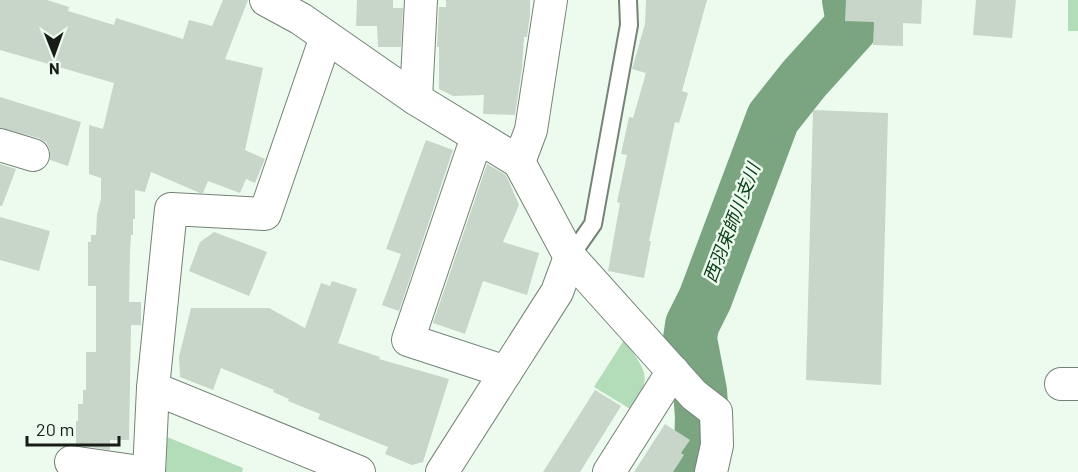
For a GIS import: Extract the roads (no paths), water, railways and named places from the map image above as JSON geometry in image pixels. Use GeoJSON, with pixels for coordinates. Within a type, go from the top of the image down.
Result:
{"type":"FeatureCollection","features":[{"type":"Feature","properties":{"kind":"street"},"geometry":{"type":"LineString","coordinates":[[267,0],[301,19],[416,99],[519,162],[570,257],[717,417],[717,445],[711,472]]}},
{"type":"Feature","properties":{"kind":"street"},"geometry":{"type":"LineString","coordinates":[[416,99],[421,0]]}},
{"type":"Feature","properties":{"kind":"street"},"geometry":{"type":"LineString","coordinates":[[519,162],[531,130],[551,0]]}},
{"type":"Feature","properties":{"kind":"street"},"geometry":{"type":"LineString","coordinates":[[149,472],[153,388],[171,209],[265,214],[326,38]]}},
{"type":"Feature","properties":{"kind":"street"},"geometry":{"type":"LineString","coordinates":[[477,137],[408,340],[506,372]]}},
{"type":"Feature","properties":{"kind":"street"},"geometry":{"type":"LineString","coordinates":[[0,145],[33,155]]}},
{"type":"Feature","properties":{"kind":"street"},"geometry":{"type":"LineString","coordinates":[[442,472],[557,292],[570,257]]}},
{"type":"Feature","properties":{"kind":"street"},"geometry":{"type":"LineString","coordinates":[[609,472],[673,371]]}},
{"type":"Feature","properties":{"kind":"street"},"geometry":{"type":"LineString","coordinates":[[153,388],[359,472]]}},
{"type":"Feature","properties":{"kind":"street"},"geometry":{"type":"LineString","coordinates":[[71,462],[140,472]]}},
{"type":"Feature","properties":{"kind":"lane"},"geometry":{"type":"LineString","coordinates":[[570,257],[593,224],[629,25],[628,0]]}},
{"type":"Feature","properties":{"kind":"waterway","name":"西羽束師川支川"},"geometry":{"type":"LineString","coordinates":[[692,472],[701,447],[702,417],[700,391],[690,339],[692,325],[705,299],[773,118],[804,79],[851,27],[849,0]]}}]}
